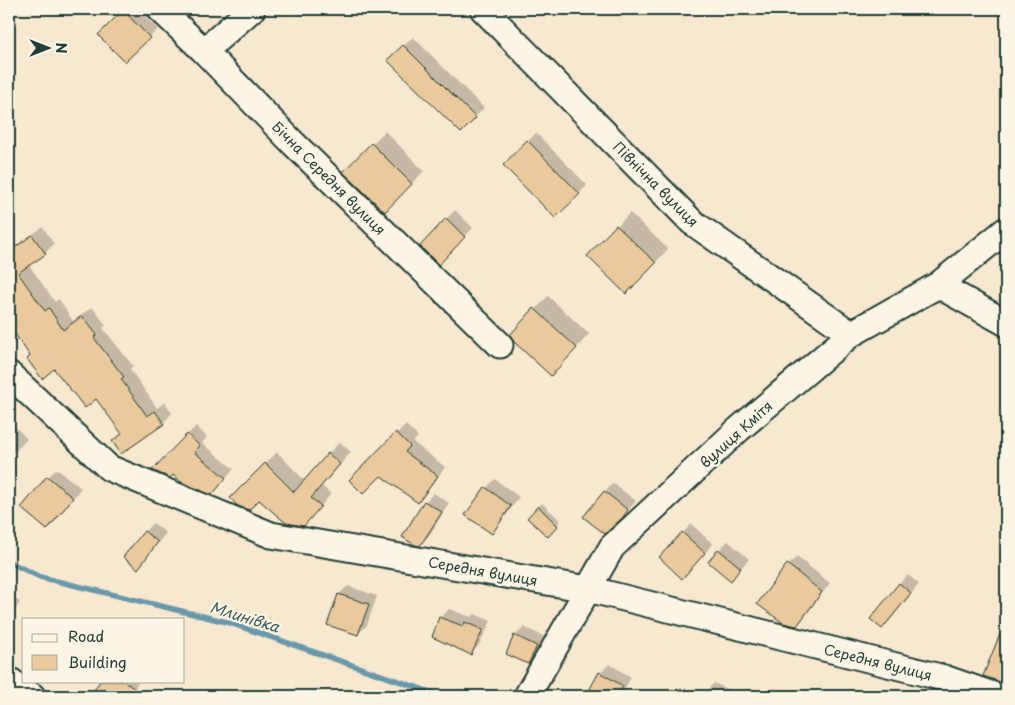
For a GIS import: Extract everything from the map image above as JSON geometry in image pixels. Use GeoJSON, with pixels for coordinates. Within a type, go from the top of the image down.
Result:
{"type":"FeatureCollection","features":[{"type":"Feature","properties":{"kind":"street","name":"Бічна Середня вулиця"},"geometry":{"type":"LineString","coordinates":[[160,9],[204,51],[294,144],[500,345]]}},
{"type":"Feature","properties":{"kind":"street"},"geometry":{"type":"LineString","coordinates":[[204,51],[252,9]]}},
{"type":"Feature","properties":{"kind":"street","name":"Північна вулиця"},"geometry":{"type":"LineString","coordinates":[[483,9],[692,222],[851,334]]}},
{"type":"Feature","properties":{"kind":"street","name":"вулиця Кмітя"},"geometry":{"type":"LineString","coordinates":[[527,696],[612,547],[740,429],[851,334],[938,285],[1006,230]]}},
{"type":"Feature","properties":{"kind":"street"},"geometry":{"type":"LineString","coordinates":[[938,285],[1006,323]]}},
{"type":"Feature","properties":{"kind":"street","name":"Середня вулиця"},"geometry":{"type":"LineString","coordinates":[[9,374],[109,468],[271,536],[588,589],[944,678],[996,696]]}},
{"type":"Feature","properties":{"kind":"street"},"geometry":{"type":"LineString","coordinates":[[9,680],[32,696]]}},
{"type":"Feature","properties":{"kind":"building"},"geometry":{"type":"Polygon","coordinates":[[[123,10],[150,38],[125,62],[98,35],[123,10]]]}},
{"type":"Feature","properties":{"kind":"building"},"geometry":{"type":"Polygon","coordinates":[[[403,45],[476,118],[461,133],[387,60],[403,45]]]}},
{"type":"Feature","properties":{"kind":"building"},"geometry":{"type":"Polygon","coordinates":[[[527,140],[580,194],[555,218],[503,165],[527,140]]]}},
{"type":"Feature","properties":{"kind":"building"},"geometry":{"type":"Polygon","coordinates":[[[371,143],[412,184],[385,212],[343,172],[371,143]]]}},
{"type":"Feature","properties":{"kind":"building"},"geometry":{"type":"Polygon","coordinates":[[[446,218],[465,237],[439,265],[420,246],[446,218]]]}},
{"type":"Feature","properties":{"kind":"building"},"geometry":{"type":"Polygon","coordinates":[[[616,225],[656,263],[626,294],[587,256],[616,225]]]}},
{"type":"Feature","properties":{"kind":"building"},"geometry":{"type":"Polygon","coordinates":[[[32,235],[46,254],[18,273],[45,311],[49,308],[63,330],[82,316],[97,335],[94,338],[124,377],[121,379],[147,416],[155,411],[164,424],[121,454],[112,441],[122,434],[96,399],[85,408],[54,369],[42,379],[27,359],[30,356],[9,325],[9,252],[32,235]]]}},
{"type":"Feature","properties":{"kind":"building"},"geometry":{"type":"Polygon","coordinates":[[[534,308],[577,348],[551,376],[514,342],[510,335],[534,308]]]}},
{"type":"Feature","properties":{"kind":"building"},"geometry":{"type":"Polygon","coordinates":[[[396,432],[410,446],[405,452],[438,476],[418,503],[381,476],[363,494],[349,480],[396,432]]]}},
{"type":"Feature","properties":{"kind":"building"},"geometry":{"type":"Polygon","coordinates":[[[187,434],[200,446],[194,452],[226,478],[212,495],[181,482],[173,475],[170,478],[152,470],[187,434]]]}},
{"type":"Feature","properties":{"kind":"building"},"geometry":{"type":"Polygon","coordinates":[[[328,453],[340,464],[311,498],[321,506],[304,526],[286,523],[259,500],[249,510],[238,506],[230,498],[265,463],[294,492],[328,453]]]}},
{"type":"Feature","properties":{"kind":"building"},"geometry":{"type":"Polygon","coordinates":[[[47,476],[73,498],[47,530],[21,508],[47,476]]]}},
{"type":"Feature","properties":{"kind":"building"},"geometry":{"type":"Polygon","coordinates":[[[485,487],[511,506],[492,534],[465,515],[485,487]]]}},
{"type":"Feature","properties":{"kind":"building"},"geometry":{"type":"Polygon","coordinates":[[[604,491],[628,510],[605,534],[583,517],[604,491]]]}},
{"type":"Feature","properties":{"kind":"building"},"geometry":{"type":"Polygon","coordinates":[[[424,501],[442,512],[420,546],[402,537],[424,501]]]}},
{"type":"Feature","properties":{"kind":"building"},"geometry":{"type":"Polygon","coordinates":[[[538,506],[558,526],[548,537],[527,518],[538,506]]]}},
{"type":"Feature","properties":{"kind":"building"},"geometry":{"type":"Polygon","coordinates":[[[144,531],[158,542],[138,569],[123,557],[144,531]]]}},
{"type":"Feature","properties":{"kind":"building"},"geometry":{"type":"Polygon","coordinates":[[[682,532],[705,553],[682,579],[659,557],[682,532]]]}},
{"type":"Feature","properties":{"kind":"building"},"geometry":{"type":"Polygon","coordinates":[[[718,549],[741,568],[731,581],[708,562],[718,549]]]}},
{"type":"Feature","properties":{"kind":"building"},"geometry":{"type":"Polygon","coordinates":[[[787,564],[822,592],[797,626],[783,623],[757,604],[787,564]]]}},
{"type":"Feature","properties":{"kind":"building"},"geometry":{"type":"Polygon","coordinates":[[[899,583],[911,593],[882,629],[870,619],[899,583]]]}},
{"type":"Feature","properties":{"kind":"building"},"geometry":{"type":"Polygon","coordinates":[[[338,594],[369,604],[358,635],[327,625],[338,594]]]}},
{"type":"Feature","properties":{"kind":"building"},"geometry":{"type":"Polygon","coordinates":[[[439,617],[463,626],[465,622],[483,630],[471,655],[432,637],[439,617]]]}},
{"type":"Feature","properties":{"kind":"building"},"geometry":{"type":"Polygon","coordinates":[[[1006,619],[1006,686],[1001,682],[983,676],[1006,619]]]}},
{"type":"Feature","properties":{"kind":"building"},"geometry":{"type":"Polygon","coordinates":[[[514,635],[537,646],[528,664],[506,654],[514,635]]]}},
{"type":"Feature","properties":{"kind":"building"},"geometry":{"type":"Polygon","coordinates":[[[599,672],[623,686],[618,696],[586,696],[599,672]]]}},
{"type":"Feature","properties":{"kind":"building"},"geometry":{"type":"Polygon","coordinates":[[[99,682],[125,682],[144,696],[90,696],[99,682]]]}},
{"type":"Feature","properties":{"kind":"waterway","name":"Млинівка"},"geometry":{"type":"LineString","coordinates":[[9,562],[40,577],[227,622],[442,696]]}}]}
